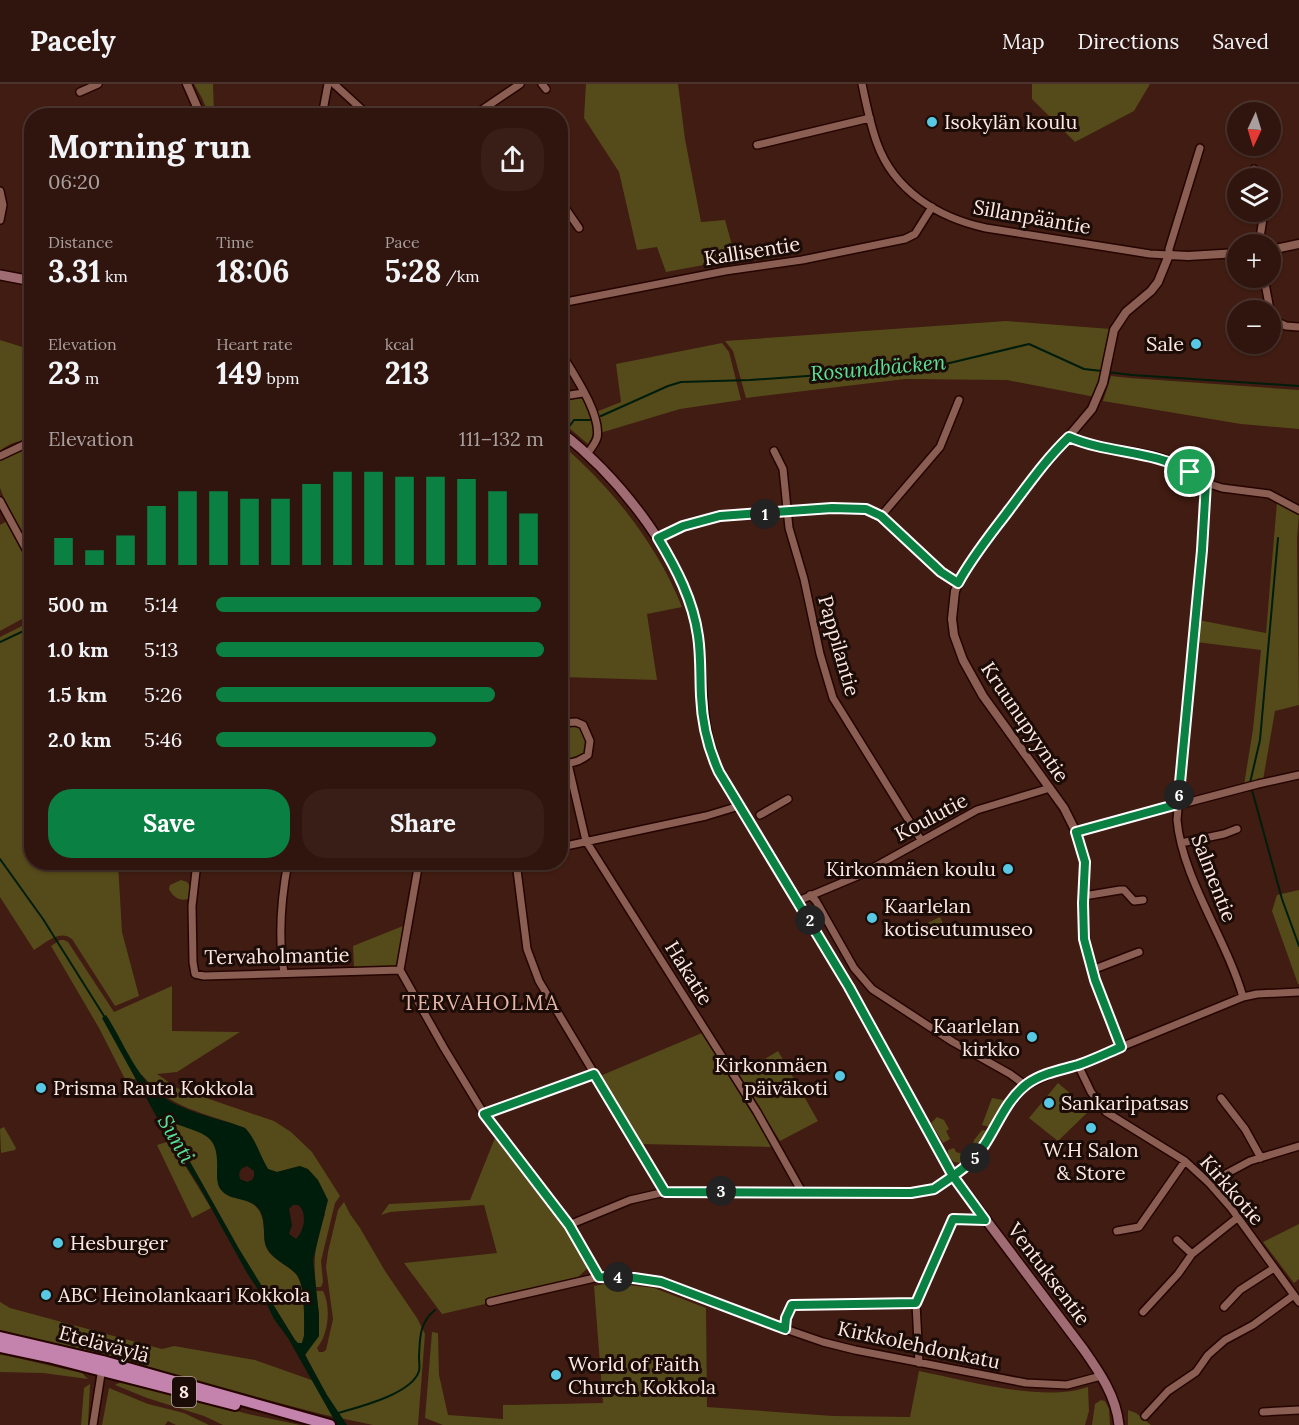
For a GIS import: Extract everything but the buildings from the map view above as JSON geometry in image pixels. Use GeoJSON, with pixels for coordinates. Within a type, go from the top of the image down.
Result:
{"type":"FeatureCollection","features":[{"type":"Feature","properties":{"kind":"highway","name":"Eteläväylä"},"geometry":{"type":"LineString","coordinates":[[0,1337],[215,1400],[268,1409],[330,1425]]}},
{"type":"Feature","properties":{"kind":"highway","name":"Eteläväylä"},"geometry":{"type":"LineString","coordinates":[[0,1347],[102,1366]]}},
{"type":"Feature","properties":{"kind":"main road"},"geometry":{"type":"LineString","coordinates":[[0,275],[24,280]]}},
{"type":"Feature","properties":{"kind":"main road","name":"Ventuksentie"},"geometry":{"type":"LineString","coordinates":[[568,438],[587,454],[620,489],[658,538],[683,584],[698,636],[702,711],[719,772],[849,987],[953,1176],[1084,1350],[1113,1398],[1119,1425]]}},
{"type":"Feature","properties":{"kind":"street"},"geometry":{"type":"LineString","coordinates":[[80,92],[98,84]]}},
{"type":"Feature","properties":{"kind":"street"},"geometry":{"type":"LineString","coordinates":[[187,84],[198,108]]}},
{"type":"Feature","properties":{"kind":"street"},"geometry":{"type":"LineString","coordinates":[[324,108],[328,84]]}},
{"type":"Feature","properties":{"kind":"street"},"geometry":{"type":"LineString","coordinates":[[334,84],[360,108]]}},
{"type":"Feature","properties":{"kind":"street"},"geometry":{"type":"LineString","coordinates":[[485,108],[519,84]]}},
{"type":"Feature","properties":{"kind":"street","name":"Sillanpääntie"},"geometry":{"type":"LineString","coordinates":[[861,84],[876,143],[892,174],[910,192],[949,218],[986,228],[1169,255]]}},
{"type":"Feature","properties":{"kind":"street"},"geometry":{"type":"LineString","coordinates":[[757,145],[870,118]]}},
{"type":"Feature","properties":{"kind":"street"},"geometry":{"type":"LineString","coordinates":[[1200,148],[1169,255],[1227,254]]}},
{"type":"Feature","properties":{"kind":"street"},"geometry":{"type":"LineString","coordinates":[[0,191],[3,205],[0,220]]}},
{"type":"Feature","properties":{"kind":"street","name":"Kallisentie"},"geometry":{"type":"LineString","coordinates":[[568,302],[725,271],[802,261],[905,239],[915,234],[932,207]]}},
{"type":"Feature","properties":{"kind":"street"},"geometry":{"type":"LineString","coordinates":[[568,212],[579,228]]}},
{"type":"Feature","properties":{"kind":"street"},"geometry":{"type":"LineString","coordinates":[[1281,248],[1299,244]]}},
{"type":"Feature","properties":{"kind":"street","name":"Kruunupyyntie"},"geometry":{"type":"LineString","coordinates":[[1121,1047],[1092,970],[1084,939],[1085,862],[1076,832],[1064,808],[984,696],[963,660],[954,635],[953,600],[958,583],[977,552],[1030,482],[1092,409],[1105,378],[1114,330],[1126,312],[1158,282],[1169,255]]}},
{"type":"Feature","properties":{"kind":"street"},"geometry":{"type":"LineString","coordinates":[[1281,324],[1299,327]]}},
{"type":"Feature","properties":{"kind":"street"},"geometry":{"type":"LineString","coordinates":[[568,366],[594,414],[597,439],[587,454]]}},
{"type":"Feature","properties":{"kind":"street"},"geometry":{"type":"LineString","coordinates":[[568,394],[583,393]]}},
{"type":"Feature","properties":{"kind":"street"},"geometry":{"type":"LineString","coordinates":[[881,516],[940,447],[959,400]]}},
{"type":"Feature","properties":{"kind":"street"},"geometry":{"type":"LineString","coordinates":[[1069,437],[1082,443],[1175,463],[1206,483],[1222,488],[1269,494],[1299,510]]}},
{"type":"Feature","properties":{"kind":"street"},"geometry":{"type":"LineString","coordinates":[[0,456],[24,445]]}},
{"type":"Feature","properties":{"kind":"street","name":"Pappilantie"},"geometry":{"type":"LineString","coordinates":[[774,451],[784,478],[789,528],[833,698],[921,840]]}},
{"type":"Feature","properties":{"kind":"street","name":"Salmentie"},"geometry":{"type":"LineString","coordinates":[[1206,483],[1177,820],[1181,843],[1243,997]]}},
{"type":"Feature","properties":{"kind":"street"},"geometry":{"type":"LineString","coordinates":[[0,501],[24,545]]}},
{"type":"Feature","properties":{"kind":"street"},"geometry":{"type":"LineString","coordinates":[[658,538],[707,518],[857,508],[873,511],[881,516],[941,572],[958,583]]}},
{"type":"Feature","properties":{"kind":"street","name":"Hakatie"},"geometry":{"type":"LineString","coordinates":[[568,723],[584,724],[590,741],[588,755],[568,762]]}},
{"type":"Feature","properties":{"kind":"street"},"geometry":{"type":"LineString","coordinates":[[1076,832],[1178,804],[1299,775]]}},
{"type":"Feature","properties":{"kind":"street","name":"Hakatie"},"geometry":{"type":"LineString","coordinates":[[568,777],[586,841],[757,1112],[802,1192]]}},
{"type":"Feature","properties":{"kind":"street","name":"Koulutie"},"geometry":{"type":"LineString","coordinates":[[798,901],[860,875],[977,810],[1050,788]]}},
{"type":"Feature","properties":{"kind":"street"},"geometry":{"type":"LineString","coordinates":[[760,815],[788,799]]}},
{"type":"Feature","properties":{"kind":"street"},"geometry":{"type":"LineString","coordinates":[[568,845],[706,816],[739,806]]}},
{"type":"Feature","properties":{"kind":"street"},"geometry":{"type":"LineString","coordinates":[[1181,843],[1237,829]]}},
{"type":"Feature","properties":{"kind":"street","name":"Tervaholmantie"},"geometry":{"type":"LineString","coordinates":[[196,870],[192,906],[195,974],[204,976],[400,970]]}},
{"type":"Feature","properties":{"kind":"street"},"geometry":{"type":"LineString","coordinates":[[284,973],[281,917],[287,870]]}},
{"type":"Feature","properties":{"kind":"street"},"geometry":{"type":"LineString","coordinates":[[418,870],[400,970],[484,1114],[569,1225],[599,1277]]}},
{"type":"Feature","properties":{"kind":"street"},"geometry":{"type":"LineString","coordinates":[[517,870],[527,949],[539,981],[665,1192]]}},
{"type":"Feature","properties":{"kind":"street"},"geometry":{"type":"LineString","coordinates":[[1084,896],[1124,890],[1134,901],[1143,900]]}},
{"type":"Feature","properties":{"kind":"street"},"geometry":{"type":"LineString","coordinates":[[810,896],[816,901],[854,968],[872,989],[1025,1085]]}},
{"type":"Feature","properties":{"kind":"street"},"geometry":{"type":"LineString","coordinates":[[1092,970],[1139,952]]}},
{"type":"Feature","properties":{"kind":"street"},"geometry":{"type":"LineString","coordinates":[[569,1225],[630,1200],[665,1192],[924,1192],[941,1186],[973,1160],[985,1145],[1007,1107],[1025,1085],[1243,997],[1257,993],[1299,992]]}},
{"type":"Feature","properties":{"kind":"street","name":"Kirkkotie"},"geometry":{"type":"LineString","coordinates":[[1078,1065],[1091,1092],[1107,1112],[1185,1161],[1209,1183],[1299,1302]]}},
{"type":"Feature","properties":{"kind":"street"},"geometry":{"type":"LineString","coordinates":[[484,1114],[594,1074]]}},
{"type":"Feature","properties":{"kind":"street"},"geometry":{"type":"LineString","coordinates":[[1221,1098],[1245,1129],[1261,1158]]}},
{"type":"Feature","properties":{"kind":"street"},"geometry":{"type":"LineString","coordinates":[[1209,1183],[1235,1168],[1299,1146]]}},
{"type":"Feature","properties":{"kind":"street"},"geometry":{"type":"LineString","coordinates":[[1117,1231],[1139,1227],[1185,1161]]}},
{"type":"Feature","properties":{"kind":"street"},"geometry":{"type":"LineString","coordinates":[[1143,1312],[1178,1274],[1192,1254],[1237,1218]]}},
{"type":"Feature","properties":{"kind":"street"},"geometry":{"type":"LineString","coordinates":[[919,1363],[916,1303],[953,1219],[985,1220]]}},
{"type":"Feature","properties":{"kind":"street"},"geometry":{"type":"LineString","coordinates":[[1177,1240],[1192,1254]]}},
{"type":"Feature","properties":{"kind":"street"},"geometry":{"type":"LineString","coordinates":[[1224,1307],[1240,1290],[1274,1268]]}},
{"type":"Feature","properties":{"kind":"street","name":"Kirkkolehdonkatu"},"geometry":{"type":"LineString","coordinates":[[490,1302],[599,1277],[634,1278],[661,1282],[823,1342],[919,1363],[1016,1382],[1055,1386],[1075,1384],[1101,1376]]}},
{"type":"Feature","properties":{"kind":"street"},"geometry":{"type":"LineString","coordinates":[[1145,1416],[1168,1391],[1196,1372],[1208,1355],[1225,1340],[1253,1325],[1294,1294]]}},
{"type":"Feature","properties":{"kind":"street"},"geometry":{"type":"LineString","coordinates":[[785,1329],[786,1318],[792,1305],[916,1303]]}},
{"type":"Feature","properties":{"kind":"street"},"geometry":{"type":"LineString","coordinates":[[93,1425],[102,1366]]}},
{"type":"Feature","properties":{"kind":"street"},"geometry":{"type":"LineString","coordinates":[[1263,1412],[1299,1410]]}},
{"type":"Feature","properties":{"kind":"shaded area"},"geometry":{"type":"Polygon","coordinates":[[[194,84],[213,84],[214,108],[206,108],[194,84]]]}},
{"type":"Feature","properties":{"kind":"shaded area"},"geometry":{"type":"Polygon","coordinates":[[[586,84],[678,84],[685,139],[701,222],[725,220],[736,259],[666,272],[657,247],[637,250],[619,172],[584,118],[586,84]]]}},
{"type":"Feature","properties":{"kind":"shaded area"},"geometry":{"type":"Polygon","coordinates":[[[1032,84],[1150,84],[1134,111],[1075,142],[1032,99],[1032,84]]]}},
{"type":"Feature","properties":{"kind":"shaded area"},"geometry":{"type":"Polygon","coordinates":[[[1006,321],[1111,329],[1095,397],[1007,380],[905,379],[746,398],[733,351],[725,341],[1006,321]]]}},
{"type":"Feature","properties":{"kind":"shaded area"},"geometry":{"type":"Polygon","coordinates":[[[0,340],[24,348],[24,440],[0,451],[0,340]]]}},
{"type":"Feature","properties":{"kind":"shaded area"},"geometry":{"type":"Polygon","coordinates":[[[722,343],[729,352],[741,400],[680,409],[600,433],[596,412],[621,402],[616,364],[722,343]]]}},
{"type":"Feature","properties":{"kind":"shaded area"},"geometry":{"type":"Polygon","coordinates":[[[1111,376],[1299,390],[1299,429],[1241,424],[1103,401],[1111,376]]]}},
{"type":"Feature","properties":{"kind":"shaded area"},"geometry":{"type":"Polygon","coordinates":[[[568,395],[582,396],[591,414],[593,432],[588,444],[568,427],[568,395]]]}},
{"type":"Feature","properties":{"kind":"shaded area"},"geometry":{"type":"Polygon","coordinates":[[[24,449],[24,618],[0,631],[0,525],[12,518],[0,488],[0,461],[24,449]]]}},
{"type":"Feature","properties":{"kind":"shaded area"},"geometry":{"type":"Polygon","coordinates":[[[568,450],[598,479],[631,518],[660,561],[682,607],[647,614],[657,680],[568,677],[568,450]]]}},
{"type":"Feature","properties":{"kind":"shaded area"},"geometry":{"type":"Polygon","coordinates":[[[1277,502],[1299,514],[1297,539],[1299,705],[1275,711],[1263,780],[1244,785],[1253,729],[1261,650],[1196,642],[1198,620],[1266,633],[1277,502]]]}},
{"type":"Feature","properties":{"kind":"shaded area"},"geometry":{"type":"Polygon","coordinates":[[[24,625],[24,870],[118,870],[122,932],[139,996],[115,1006],[72,939],[67,936],[57,936],[34,950],[0,897],[0,637],[24,625]]]}},
{"type":"Feature","properties":{"kind":"shaded area"},"geometry":{"type":"Polygon","coordinates":[[[577,725],[586,737],[585,753],[574,758],[568,758],[568,726],[577,725]]]}},
{"type":"Feature","properties":{"kind":"shaded area"},"geometry":{"type":"Polygon","coordinates":[[[181,880],[187,882],[191,887],[188,899],[177,898],[169,889],[170,885],[181,880]]]}},
{"type":"Feature","properties":{"kind":"shaded area"},"geometry":{"type":"Polygon","coordinates":[[[1299,890],[1298,984],[1272,911],[1277,895],[1299,890]]]}},
{"type":"Feature","properties":{"kind":"shaded area"},"geometry":{"type":"Polygon","coordinates":[[[940,917],[947,932],[931,939],[925,924],[940,917]]]}},
{"type":"Feature","properties":{"kind":"shaded area"},"geometry":{"type":"Polygon","coordinates":[[[403,926],[397,966],[354,968],[353,946],[403,926]]]}},
{"type":"Feature","properties":{"kind":"shaded area"},"geometry":{"type":"Polygon","coordinates":[[[60,940],[68,942],[114,1012],[172,986],[172,1031],[240,1032],[177,1072],[157,1074],[177,1088],[274,1121],[291,1132],[312,1152],[340,1196],[335,1203],[321,1261],[323,1282],[321,1287],[316,1287],[315,1259],[325,1214],[300,1166],[277,1172],[268,1169],[245,1128],[177,1103],[153,1087],[142,1075],[127,1083],[99,1028],[51,946],[60,940]]]}},
{"type":"Feature","properties":{"kind":"shaded area"},"geometry":{"type":"Polygon","coordinates":[[[702,1033],[773,1147],[640,1144],[600,1076],[702,1033]]]}},
{"type":"Feature","properties":{"kind":"shaded area"},"geometry":{"type":"Polygon","coordinates":[[[778,1051],[818,1121],[780,1141],[739,1075],[778,1051]]]}},
{"type":"Feature","properties":{"kind":"shaded area"},"geometry":{"type":"Polygon","coordinates":[[[1058,1083],[1090,1110],[1058,1141],[1029,1118],[1058,1083]]]}},
{"type":"Feature","properties":{"kind":"shaded area"},"geometry":{"type":"Polygon","coordinates":[[[992,1098],[1003,1100],[1004,1103],[990,1127],[982,1125],[992,1098]]]}},
{"type":"Feature","properties":{"kind":"shaded area"},"geometry":{"type":"Polygon","coordinates":[[[937,1117],[944,1120],[949,1129],[946,1131],[950,1139],[943,1143],[931,1123],[937,1117]]]}},
{"type":"Feature","properties":{"kind":"shaded area"},"geometry":{"type":"Polygon","coordinates":[[[176,1123],[202,1133],[213,1141],[218,1155],[217,1178],[229,1196],[244,1200],[258,1209],[263,1221],[267,1249],[272,1256],[299,1278],[304,1303],[302,1343],[298,1344],[295,1340],[239,1249],[171,1128],[176,1123]]]}},
{"type":"Feature","properties":{"kind":"shaded area"},"geometry":{"type":"Polygon","coordinates":[[[4,1127],[16,1148],[1,1153],[0,1129],[4,1127]]]}},
{"type":"Feature","properties":{"kind":"shaded area"},"geometry":{"type":"Polygon","coordinates":[[[982,1130],[989,1134],[976,1150],[960,1163],[954,1162],[948,1156],[948,1150],[954,1148],[956,1152],[963,1154],[973,1145],[982,1130]]]}},
{"type":"Feature","properties":{"kind":"shaded area"},"geometry":{"type":"Polygon","coordinates":[[[495,1138],[568,1232],[589,1267],[578,1277],[485,1299],[485,1304],[442,1314],[404,1263],[497,1253],[484,1205],[390,1212],[381,1215],[389,1204],[470,1200],[495,1138]]]}},
{"type":"Feature","properties":{"kind":"shaded area"},"geometry":{"type":"Polygon","coordinates":[[[170,1141],[211,1208],[192,1218],[157,1145],[170,1141]]]}},
{"type":"Feature","properties":{"kind":"shaded area"},"geometry":{"type":"Polygon","coordinates":[[[344,1202],[425,1334],[418,1425],[373,1425],[321,1414],[0,1330],[0,1302],[10,1308],[162,1349],[174,1346],[255,1360],[320,1383],[305,1354],[319,1335],[316,1291],[323,1291],[326,1297],[328,1320],[317,1348],[319,1352],[326,1350],[333,1319],[326,1267],[338,1210],[344,1202]]]}},
{"type":"Feature","properties":{"kind":"shaded area"},"geometry":{"type":"Polygon","coordinates":[[[1299,1224],[1299,1279],[1294,1283],[1263,1242],[1299,1224]]]}},
{"type":"Feature","properties":{"kind":"shaded area"},"geometry":{"type":"Polygon","coordinates":[[[611,1283],[654,1288],[706,1308],[707,1407],[833,1416],[910,1417],[919,1371],[1027,1391],[1049,1393],[1088,1387],[1089,1411],[1085,1425],[443,1425],[425,1418],[432,1332],[438,1333],[439,1375],[448,1415],[503,1419],[503,1405],[603,1403],[594,1286],[611,1283]]]}},
{"type":"Feature","properties":{"kind":"shaded area"},"geometry":{"type":"Polygon","coordinates":[[[0,1354],[82,1373],[88,1379],[43,1373],[0,1372],[0,1354]]]}},
{"type":"Feature","properties":{"kind":"shaded area"},"geometry":{"type":"Polygon","coordinates":[[[130,1383],[300,1425],[223,1425],[204,1416],[115,1385],[130,1383]]]}},
{"type":"Feature","properties":{"kind":"shaded area"},"geometry":{"type":"Polygon","coordinates":[[[90,1384],[88,1425],[81,1425],[84,1388],[90,1384]]]}},
{"type":"Feature","properties":{"kind":"shaded area"},"geometry":{"type":"Polygon","coordinates":[[[109,1388],[148,1404],[184,1413],[209,1425],[176,1425],[168,1421],[165,1425],[102,1425],[109,1388]]]}},
{"type":"Feature","properties":{"kind":"shaded area"},"geometry":{"type":"Polygon","coordinates":[[[1101,1400],[1105,1401],[1109,1409],[1110,1425],[1092,1425],[1095,1404],[1101,1400]]]}},
{"type":"Feature","properties":{"kind":"shaded area"},"geometry":{"type":"Polygon","coordinates":[[[1128,1410],[1136,1413],[1151,1425],[1128,1425],[1128,1410]]]}},
{"type":"Feature","properties":{"kind":"water"},"geometry":{"type":"Polygon","coordinates":[[[106,1015],[140,1073],[164,1097],[186,1109],[245,1128],[268,1169],[277,1172],[300,1166],[308,1169],[318,1180],[328,1200],[313,1260],[319,1336],[305,1355],[347,1425],[337,1425],[288,1338],[247,1273],[199,1186],[170,1141],[102,1018],[106,1015]],[[176,1124],[171,1128],[239,1249],[295,1340],[302,1343],[304,1313],[299,1279],[268,1251],[260,1211],[253,1204],[229,1196],[221,1190],[218,1181],[216,1150],[209,1138],[196,1131],[176,1124]],[[247,1166],[241,1169],[239,1174],[240,1179],[247,1182],[252,1180],[254,1171],[247,1166]],[[293,1205],[289,1209],[292,1225],[289,1234],[296,1239],[303,1227],[303,1212],[298,1205],[293,1205]]]}},
{"type":"Feature","properties":{"kind":"waterway","name":"Rosundbäcken"},"geometry":{"type":"LineString","coordinates":[[601,416],[681,382],[750,380],[933,367],[1029,344],[1084,369],[1102,371]]}},
{"type":"Feature","properties":{"kind":"waterway","name":"Rosundbäcken"},"geometry":{"type":"LineString","coordinates":[[1107,372],[1299,386]]}},
{"type":"Feature","properties":{"kind":"waterway"},"geometry":{"type":"LineString","coordinates":[[568,428],[574,420],[590,420]]}},
{"type":"Feature","properties":{"kind":"waterway"},"geometry":{"type":"LineString","coordinates":[[1278,538],[1260,740],[1250,783],[1282,899],[1299,946]]}},
{"type":"Feature","properties":{"kind":"waterway","name":"Rosundbäcken"},"geometry":{"type":"LineString","coordinates":[[0,642],[24,631]]}},
{"type":"Feature","properties":{"kind":"waterway","name":"Sunti"},"geometry":{"type":"LineString","coordinates":[[0,859],[43,919],[104,1016]]}},
{"type":"Feature","properties":{"kind":"waterway"},"geometry":{"type":"LineString","coordinates":[[338,1413],[396,1393],[414,1379],[419,1371],[421,1331],[426,1320],[435,1310]]}},
{"type":"Feature","properties":{"kind":"place","name":"Isokylän koulu"},"geometry":{"type":"Point","coordinates":[932,122]}},
{"type":"Feature","properties":{"kind":"place","name":"Sale"},"geometry":{"type":"Point","coordinates":[1196,344]}},
{"type":"Feature","properties":{"kind":"place","name":"Kirkonmäen koulu"},"geometry":{"type":"Point","coordinates":[1008,869]}},
{"type":"Feature","properties":{"kind":"place","name":"Kaarlelan kotiseutumuseo"},"geometry":{"type":"Point","coordinates":[872,918]}},
{"type":"Feature","properties":{"kind":"place","name":"Kaarlelan kirkko"},"geometry":{"type":"Point","coordinates":[1032,1037]}},
{"type":"Feature","properties":{"kind":"place","name":"Kirkonmäen päiväkoti"},"geometry":{"type":"Point","coordinates":[840,1076]}},
{"type":"Feature","properties":{"kind":"place","name":"Prisma Rauta Kokkola"},"geometry":{"type":"Point","coordinates":[41,1088]}},
{"type":"Feature","properties":{"kind":"place","name":"Sankaripatsas"},"geometry":{"type":"Point","coordinates":[1049,1103]}},
{"type":"Feature","properties":{"kind":"place","name":"W.H Salon & Store"},"geometry":{"type":"Point","coordinates":[1091,1128]}},
{"type":"Feature","properties":{"kind":"place","name":"Hesburger"},"geometry":{"type":"Point","coordinates":[58,1243]}},
{"type":"Feature","properties":{"kind":"place","name":"ABC Heinolankaari Kokkola"},"geometry":{"type":"Point","coordinates":[46,1295]}},
{"type":"Feature","properties":{"kind":"place","name":"World of Faith Church Kokkola"},"geometry":{"type":"Point","coordinates":[556,1375]}},
{"type":"Feature","properties":{"kind":"district","name":"TERVAHOLMA"},"geometry":{"type":"Point","coordinates":[481,1003]}},
{"type":"Feature","properties":{"kind":"route"},"geometry":{"type":"LineString","coordinates":[[1190,472],[1175,463],[1158,458],[1082,443],[1069,437],[1030,482],[977,552],[958,583],[941,572],[881,516],[866,509],[832,508],[720,516],[683,526],[658,538],[683,584],[695,621],[698,636],[702,711],[714,761],[719,772],[849,987],[953,1176],[948,1182],[934,1189],[911,1193],[665,1192],[594,1074],[484,1114],[569,1225],[599,1277],[634,1278],[661,1282],[785,1329],[786,1318],[792,1305],[916,1303],[953,1219],[985,1220],[953,1176],[973,1160],[985,1145],[1000,1117],[1016,1095],[1025,1085],[1040,1077],[1089,1061],[1121,1047],[1095,980],[1084,939],[1085,862],[1076,832],[1178,804],[1202,550],[1206,483],[1190,472]]}}]}
